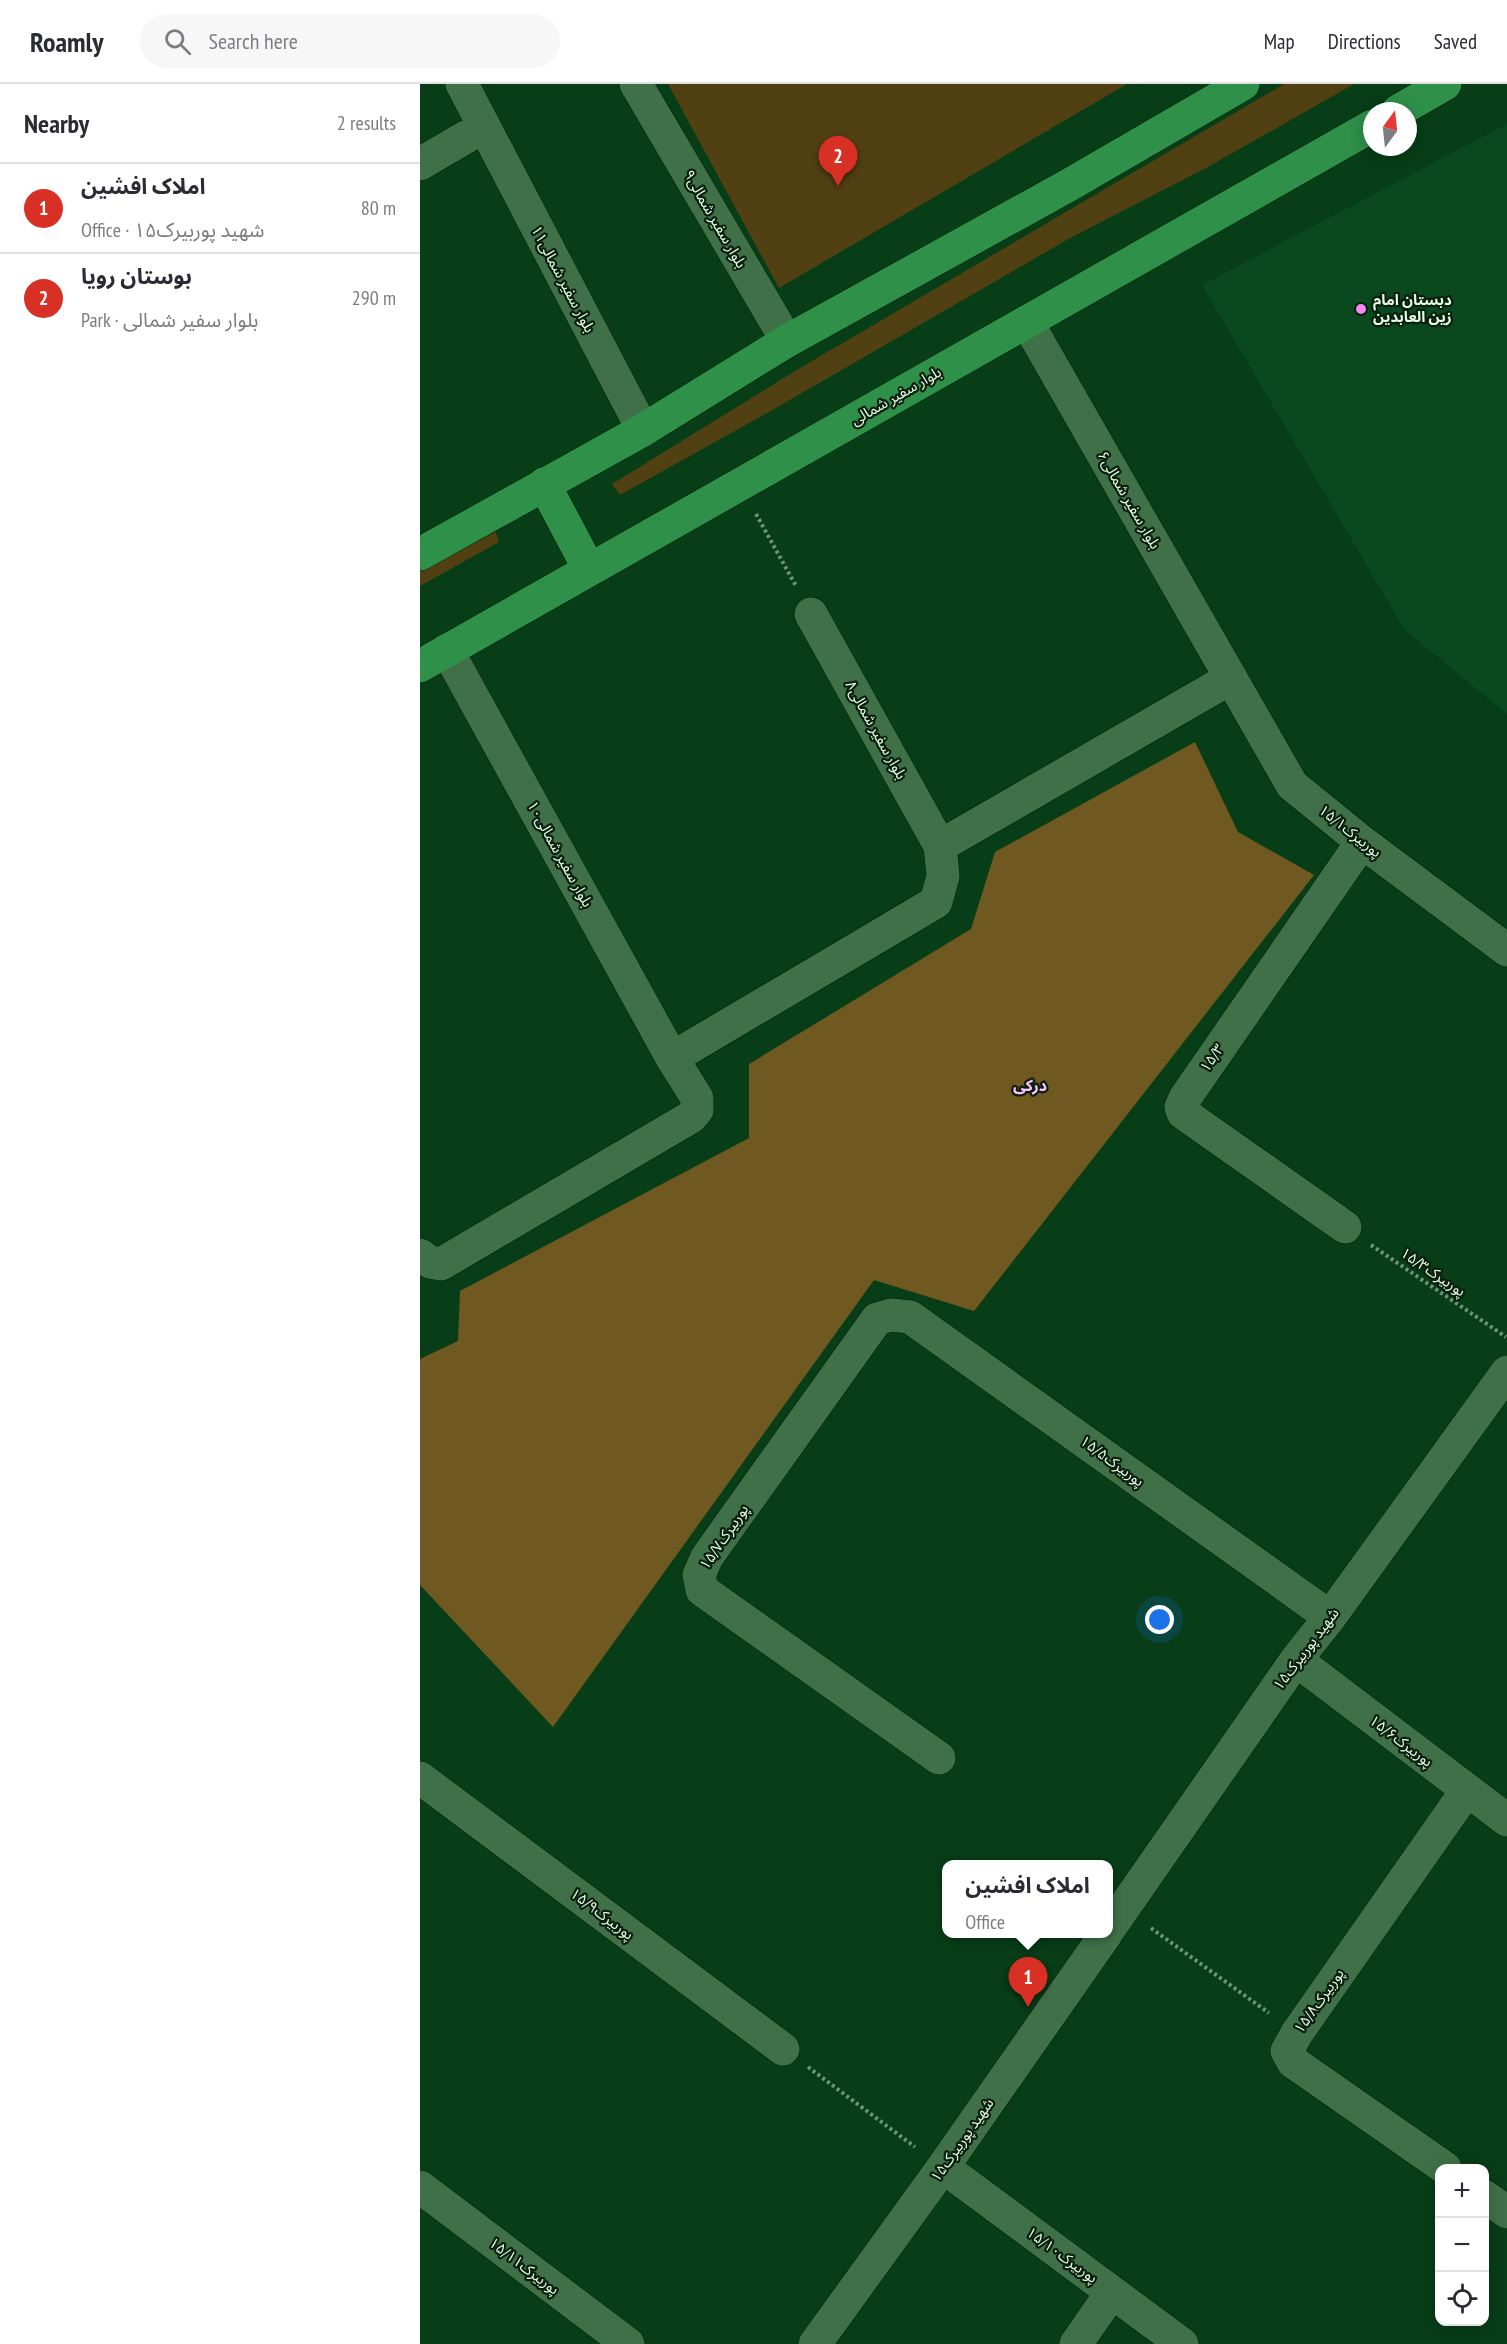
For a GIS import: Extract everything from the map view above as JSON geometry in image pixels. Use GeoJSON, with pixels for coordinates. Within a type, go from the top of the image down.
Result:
{"type":"FeatureCollection","features":[{"type":"Feature","properties":{"kind":"main road"},"geometry":{"type":"LineString","coordinates":[[420,554],[643,430],[787,341],[1069,185],[1243,84]]}},
{"type":"Feature","properties":{"kind":"main road"},"geometry":{"type":"LineString","coordinates":[[1414,102],[1445,84]]}},
{"type":"Feature","properties":{"kind":"main road","name":"بلوار سفیر شمالی"},"geometry":{"type":"LineString","coordinates":[[434,658],[1363,131]]}},
{"type":"Feature","properties":{"kind":"main road"},"geometry":{"type":"LineString","coordinates":[[544,484],[589,569]]}},
{"type":"Feature","properties":{"kind":"street","name":"بلوار سفیر شمالی۱۱"},"geometry":{"type":"LineString","coordinates":[[462,84],[643,430]]}},
{"type":"Feature","properties":{"kind":"street","name":"بلوار سفیر شمالی۹"},"geometry":{"type":"LineString","coordinates":[[640,90],[787,341]]}},
{"type":"Feature","properties":{"kind":"street"},"geometry":{"type":"LineString","coordinates":[[420,165],[483,127]]}},
{"type":"Feature","properties":{"kind":"street","name":"بلوار سفیر شمالی۶"},"geometry":{"type":"LineString","coordinates":[[1027,322],[1231,678]]}},
{"type":"Feature","properties":{"kind":"street","name":"بلوار سفیر شمالی۸"},"geometry":{"type":"LineString","coordinates":[[811,614],[940,846]]}},
{"type":"Feature","properties":{"kind":"street","name":"بلوار سفیر شمالی۱۰"},"geometry":{"type":"LineString","coordinates":[[425,1259],[441,1264],[691,1117],[697,1110],[697,1098],[434,658]]}},
{"type":"Feature","properties":{"kind":"street"},"geometry":{"type":"LineString","coordinates":[[672,1058],[936,902],[943,876],[940,846],[1231,678]]}},
{"type":"Feature","properties":{"kind":"street","name":"پوربیرک۱۵/۱"},"geometry":{"type":"LineString","coordinates":[[1231,678],[1292,785],[1362,842],[1507,950]]}},
{"type":"Feature","properties":{"kind":"street","name":"۱۵/۳"},"geometry":{"type":"LineString","coordinates":[[1346,1227],[1183,1113],[1181,1107],[1362,842]]}},
{"type":"Feature","properties":{"kind":"street","name":"پوربیرک۱۵/۵"},"geometry":{"type":"LineString","coordinates":[[891,1315],[910,1317],[1330,1617]]}},
{"type":"Feature","properties":{"kind":"street","name":"پوربیرک۱۵/۷"},"geometry":{"type":"LineString","coordinates":[[891,1315],[877,1319],[707,1557],[699,1575],[702,1590],[939,1758]]}},
{"type":"Feature","properties":{"kind":"street","name":"شهید پوربیرک۱۵"},"geometry":{"type":"LineString","coordinates":[[1113,1924],[1296,1660],[1497,1407],[1507,1372]]}},
{"type":"Feature","properties":{"kind":"street","name":"پوربیرک۱۵/۶"},"geometry":{"type":"LineString","coordinates":[[1296,1660],[1507,1820]]}},
{"type":"Feature","properties":{"kind":"street","name":"پوربیرک۱۵/۹"},"geometry":{"type":"LineString","coordinates":[[420,1778],[783,2049]]}},
{"type":"Feature","properties":{"kind":"street","name":"پوربیرک۱۵/۸"},"geometry":{"type":"LineString","coordinates":[[1438,2164],[1293,2062],[1287,2051],[1297,2033],[1467,1790]]}},
{"type":"Feature","properties":{"kind":"street","name":"شهید پوربیرک۱۵"},"geometry":{"type":"LineString","coordinates":[[815,2344],[943,2167],[1103,1938]]}},
{"type":"Feature","properties":{"kind":"street","name":"پوربیرک۱۵/۱۰"},"geometry":{"type":"LineString","coordinates":[[943,2167],[1182,2344]]}},
{"type":"Feature","properties":{"kind":"street","name":"پوربیرک۱۵/۱۱"},"geometry":{"type":"LineString","coordinates":[[420,2187],[628,2344]]}},
{"type":"Feature","properties":{"kind":"street"},"geometry":{"type":"LineString","coordinates":[[1489,2199],[1507,2212]]}},
{"type":"Feature","properties":{"kind":"street"},"geometry":{"type":"LineString","coordinates":[[1076,2344],[1112,2292]]}},
{"type":"Feature","properties":{"kind":"path"},"geometry":{"type":"LineString","coordinates":[[740,485],[811,614]]}},
{"type":"Feature","properties":{"kind":"path","name":"پوربیرک۱۵/۳"},"geometry":{"type":"LineString","coordinates":[[1346,1227],[1507,1338]]}},
{"type":"Feature","properties":{"kind":"path"},"geometry":{"type":"LineString","coordinates":[[1113,1924],[1297,2033]]}},
{"type":"Feature","properties":{"kind":"path"},"geometry":{"type":"LineString","coordinates":[[783,2049],[943,2167]]}},
{"type":"Feature","properties":{"kind":"shaded area"},"geometry":{"type":"Polygon","coordinates":[[[668,84],[1127,84],[779,288],[668,84]]]}},
{"type":"Feature","properties":{"kind":"shaded area"},"geometry":{"type":"Polygon","coordinates":[[[1284,84],[1354,84],[1206,168],[1072,237],[620,495],[612,484],[795,371],[1284,84]]]}},
{"type":"Feature","properties":{"kind":"shaded area"},"geometry":{"type":"Polygon","coordinates":[[[1507,124],[1507,714],[1404,629],[1202,285],[1507,124]]]}},
{"type":"Feature","properties":{"kind":"shaded area"},"geometry":{"type":"Polygon","coordinates":[[[495,530],[499,542],[420,586],[420,572],[495,530]]]}},
{"type":"Feature","properties":{"kind":"shaded area"},"geometry":{"type":"Polygon","coordinates":[[[1195,742],[1238,832],[1314,875],[974,1311],[874,1280],[553,1727],[420,1585],[420,1359],[458,1341],[460,1291],[749,1138],[749,1064],[971,929],[995,852],[1195,742]]]}},
{"type":"Feature","properties":{"kind":"place","name":"بوستان رویا"},"geometry":{"type":"Point","coordinates":[838,186]}},
{"type":"Feature","properties":{"kind":"place","name":"دبستان امام زین العابدین"},"geometry":{"type":"Point","coordinates":[1361,309]}},
{"type":"Feature","properties":{"kind":"place","name":"املاک افشین"},"geometry":{"type":"Point","coordinates":[1028,2007]}},
{"type":"Feature","properties":{"kind":"district","name":"درکی"},"geometry":{"type":"Point","coordinates":[1030,1085]}}]}
